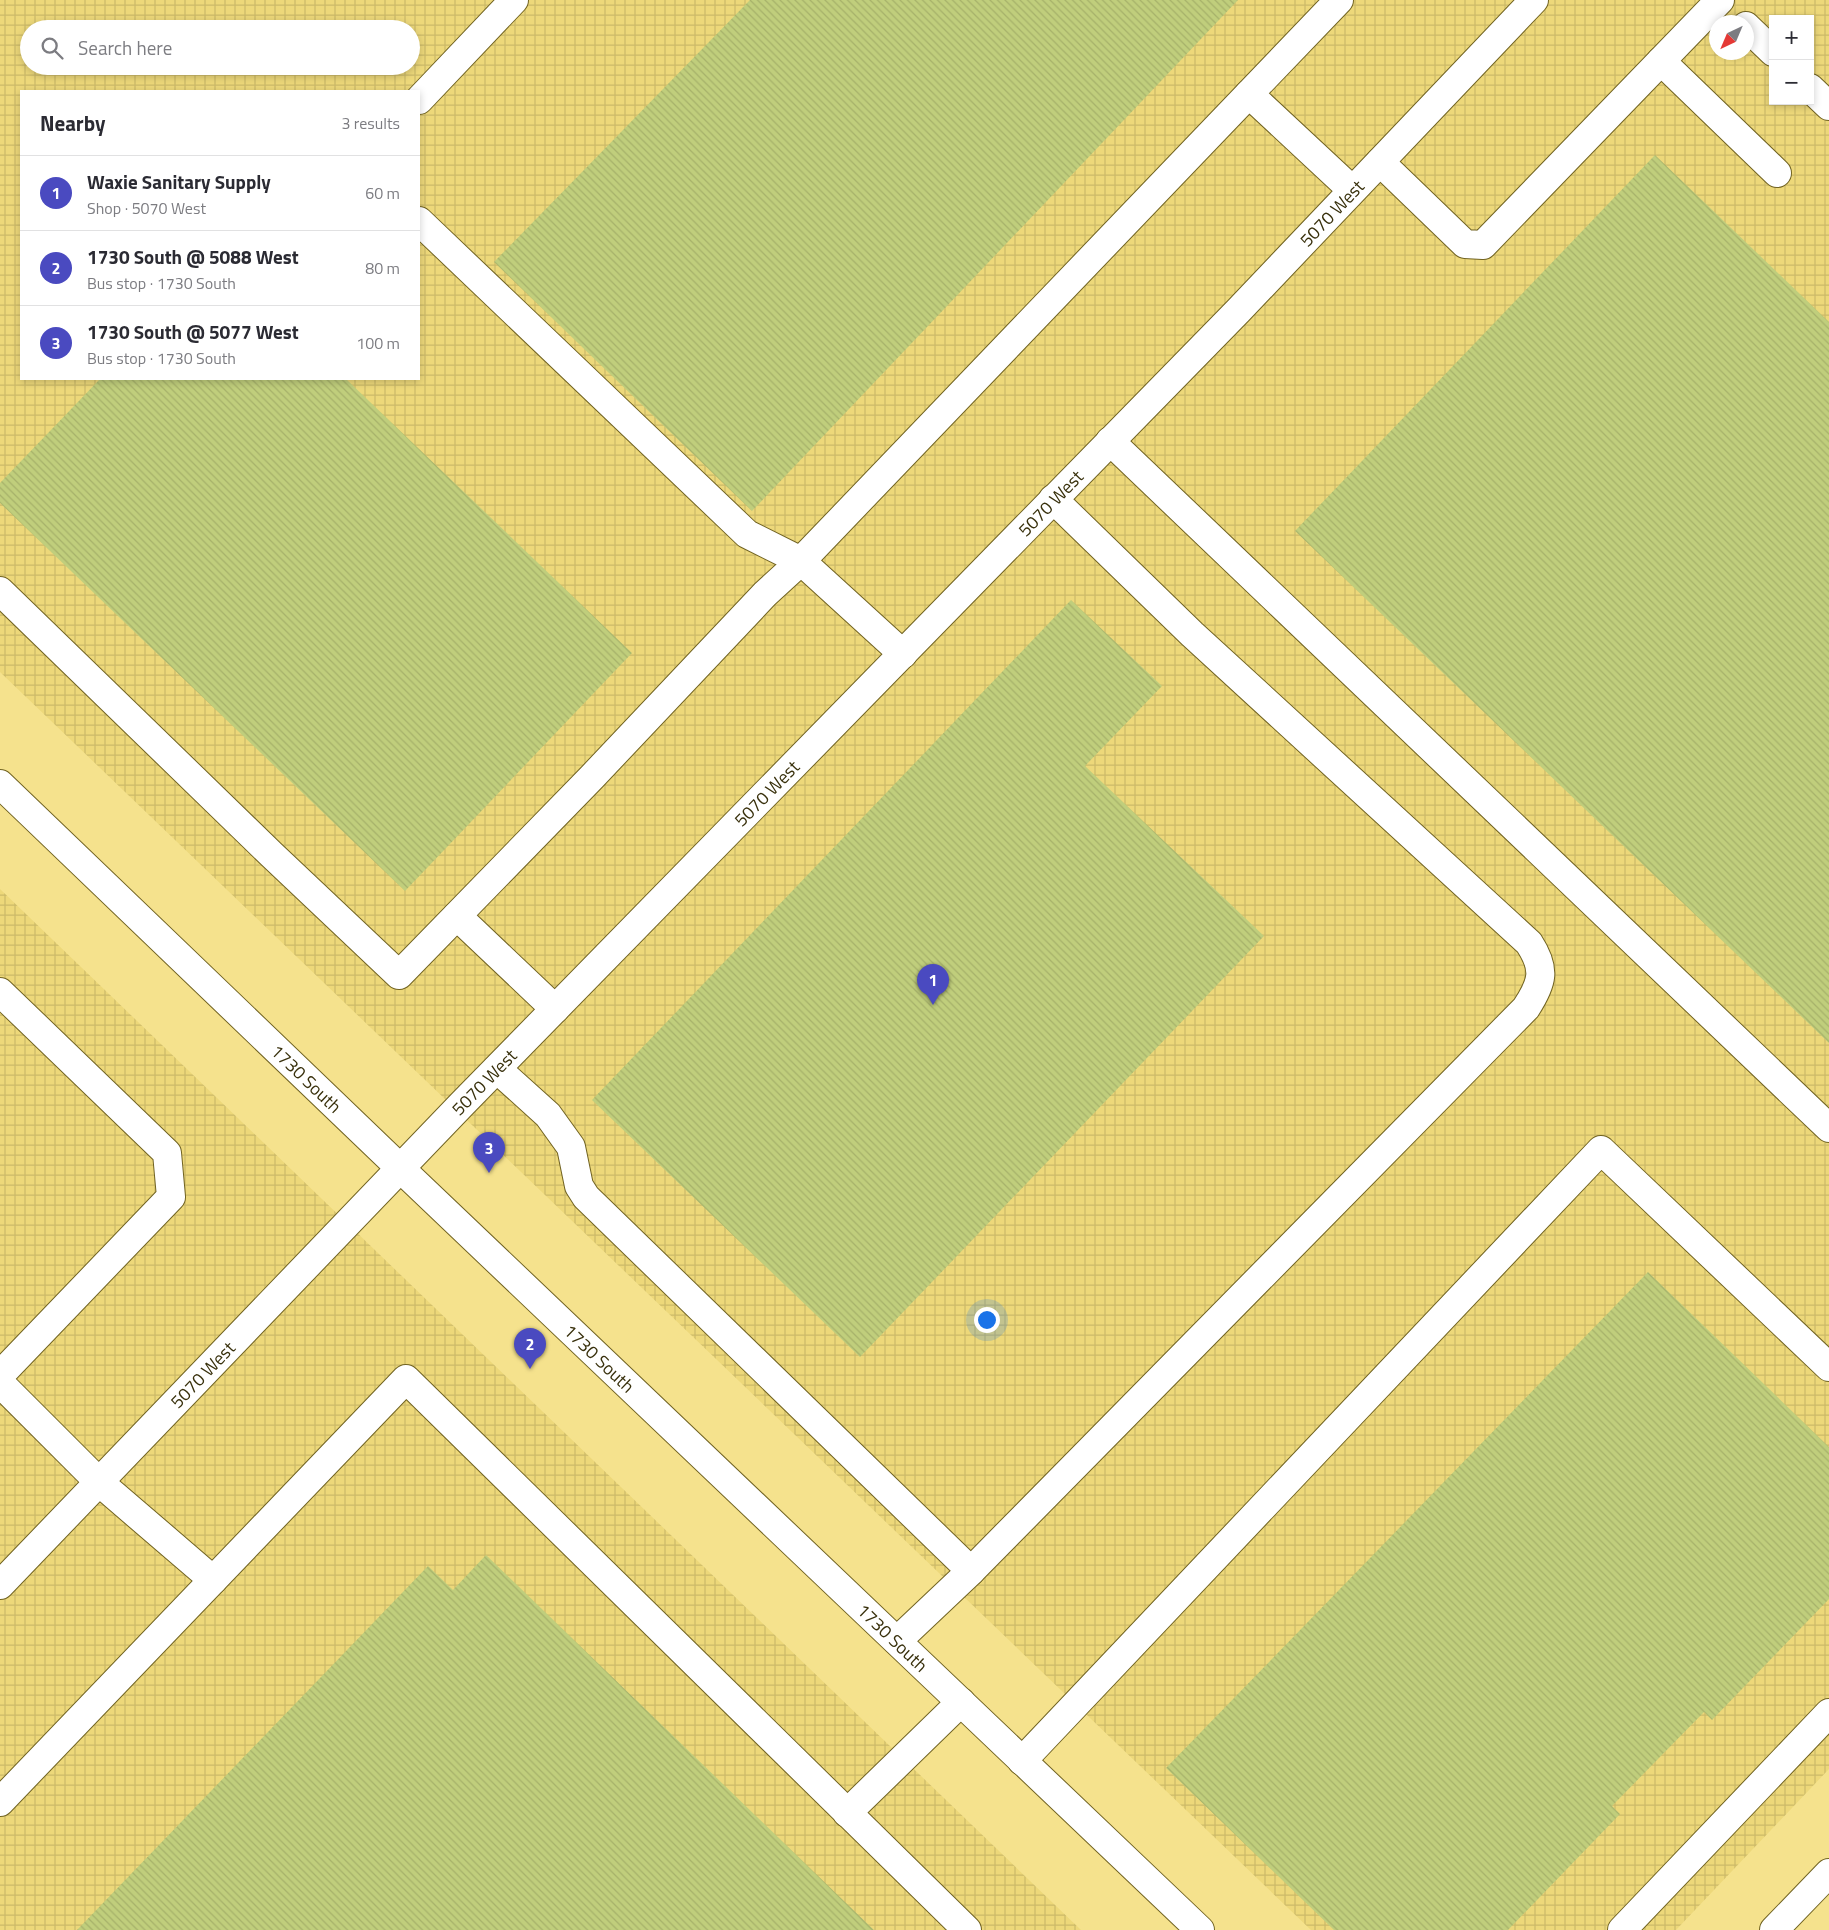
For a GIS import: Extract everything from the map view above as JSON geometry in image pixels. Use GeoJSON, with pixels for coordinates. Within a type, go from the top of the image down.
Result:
{"type":"FeatureCollection","features":[{"type":"Feature","properties":{"kind":"street"},"geometry":{"type":"LineString","coordinates":[[420,99],[514,0]]}},
{"type":"Feature","properties":{"kind":"street"},"geometry":{"type":"LineString","coordinates":[[0,591],[399,975],[592,777],[765,594],[801,561],[1339,0]]}},
{"type":"Feature","properties":{"kind":"street","name":"5070 West"},"geometry":{"type":"LineString","coordinates":[[0,1585],[400,1168],[1110,441],[1534,0]]}},
{"type":"Feature","properties":{"kind":"street"},"geometry":{"type":"LineString","coordinates":[[1380,162],[1465,244],[1483,245],[1719,0],[1735,15]]}},
{"type":"Feature","properties":{"kind":"street"},"geometry":{"type":"LineString","coordinates":[[1754,34],[1769,48]]}},
{"type":"Feature","properties":{"kind":"street"},"geometry":{"type":"LineString","coordinates":[[1661,61],[1777,173]]}},
{"type":"Feature","properties":{"kind":"street"},"geometry":{"type":"LineString","coordinates":[[1814,92],[1829,106]]}},
{"type":"Feature","properties":{"kind":"street"},"geometry":{"type":"LineString","coordinates":[[1249,94],[1352,190]]}},
{"type":"Feature","properties":{"kind":"street"},"geometry":{"type":"LineString","coordinates":[[420,222],[747,534],[801,561],[903,654]]}},
{"type":"Feature","properties":{"kind":"street"},"geometry":{"type":"LineString","coordinates":[[1110,441],[1829,1128]]}},
{"type":"Feature","properties":{"kind":"street"},"geometry":{"type":"LineString","coordinates":[[897,1641],[971,1571],[1526,1008],[1538,990],[1541,971],[1538,957],[1529,943],[1192,634],[1053,499]]}},
{"type":"Feature","properties":{"kind":"street","name":"1730 South"},"geometry":{"type":"LineString","coordinates":[[0,784],[1200,1930]]}},
{"type":"Feature","properties":{"kind":"street"},"geometry":{"type":"LineString","coordinates":[[457,916],[555,1009]]}},
{"type":"Feature","properties":{"kind":"street"},"geometry":{"type":"LineString","coordinates":[[0,992],[167,1153],[171,1197],[0,1375]]}},
{"type":"Feature","properties":{"kind":"street"},"geometry":{"type":"LineString","coordinates":[[497,1069],[548,1115],[571,1147],[579,1186],[586,1197],[971,1571]]}},
{"type":"Feature","properties":{"kind":"street"},"geometry":{"type":"LineString","coordinates":[[1022,1760],[1601,1150],[1829,1367]]}},
{"type":"Feature","properties":{"kind":"street"},"geometry":{"type":"LineString","coordinates":[[0,1802],[406,1379],[967,1930]]}},
{"type":"Feature","properties":{"kind":"street"},"geometry":{"type":"LineString","coordinates":[[0,1384],[99,1482],[213,1580]]}},
{"type":"Feature","properties":{"kind":"street"},"geometry":{"type":"LineString","coordinates":[[847,1813],[961,1702]]}},
{"type":"Feature","properties":{"kind":"street"},"geometry":{"type":"LineString","coordinates":[[1622,1930],[1829,1713]]}},
{"type":"Feature","properties":{"kind":"street"},"geometry":{"type":"LineString","coordinates":[[1774,1930],[1829,1873]]}},
{"type":"Feature","properties":{"kind":"shaded area"},"geometry":{"type":"Polygon","coordinates":[[[0,0],[1829,0],[1829,1769],[1676,1930],[1311,1930],[0,672],[0,0]]]}},
{"type":"Feature","properties":{"kind":"shaded area"},"geometry":{"type":"Polygon","coordinates":[[[0,889],[1081,1930],[0,1930],[0,889]]]}},
{"type":"Feature","properties":{"kind":"building"},"geometry":{"type":"Polygon","coordinates":[[[750,0],[1238,0],[752,511],[494,262],[750,0]]]}},
{"type":"Feature","properties":{"kind":"building"},"geometry":{"type":"Polygon","coordinates":[[[1655,155],[1829,322],[1829,1043],[1295,531],[1655,155]]]}},
{"type":"Feature","properties":{"kind":"building"},"geometry":{"type":"Polygon","coordinates":[[[99,380],[347,380],[632,653],[405,891],[0,503],[0,483],[99,380]]]}},
{"type":"Feature","properties":{"kind":"building"},"geometry":{"type":"Polygon","coordinates":[[[1071,600],[1162,686],[1085,766],[1264,936],[860,1357],[592,1100],[1071,600]]]}},
{"type":"Feature","properties":{"kind":"building"},"geometry":{"type":"Polygon","coordinates":[[[1648,1272],[1829,1447],[1829,1599],[1712,1720],[1704,1712],[1612,1806],[1620,1814],[1508,1930],[1334,1930],[1166,1768],[1648,1272]]]}},
{"type":"Feature","properties":{"kind":"building"},"geometry":{"type":"Polygon","coordinates":[[[486,1555],[874,1930],[77,1930],[428,1566],[453,1590],[486,1555]]]}},
{"type":"Feature","properties":{"kind":"place","name":"Waxie Sanitary Supply"},"geometry":{"type":"Point","coordinates":[933,1005]}},
{"type":"Feature","properties":{"kind":"place","name":"1730 South @ 5077 West"},"geometry":{"type":"Point","coordinates":[489,1173]}},
{"type":"Feature","properties":{"kind":"place","name":"1730 South @ 5088 West"},"geometry":{"type":"Point","coordinates":[530,1369]}}]}
